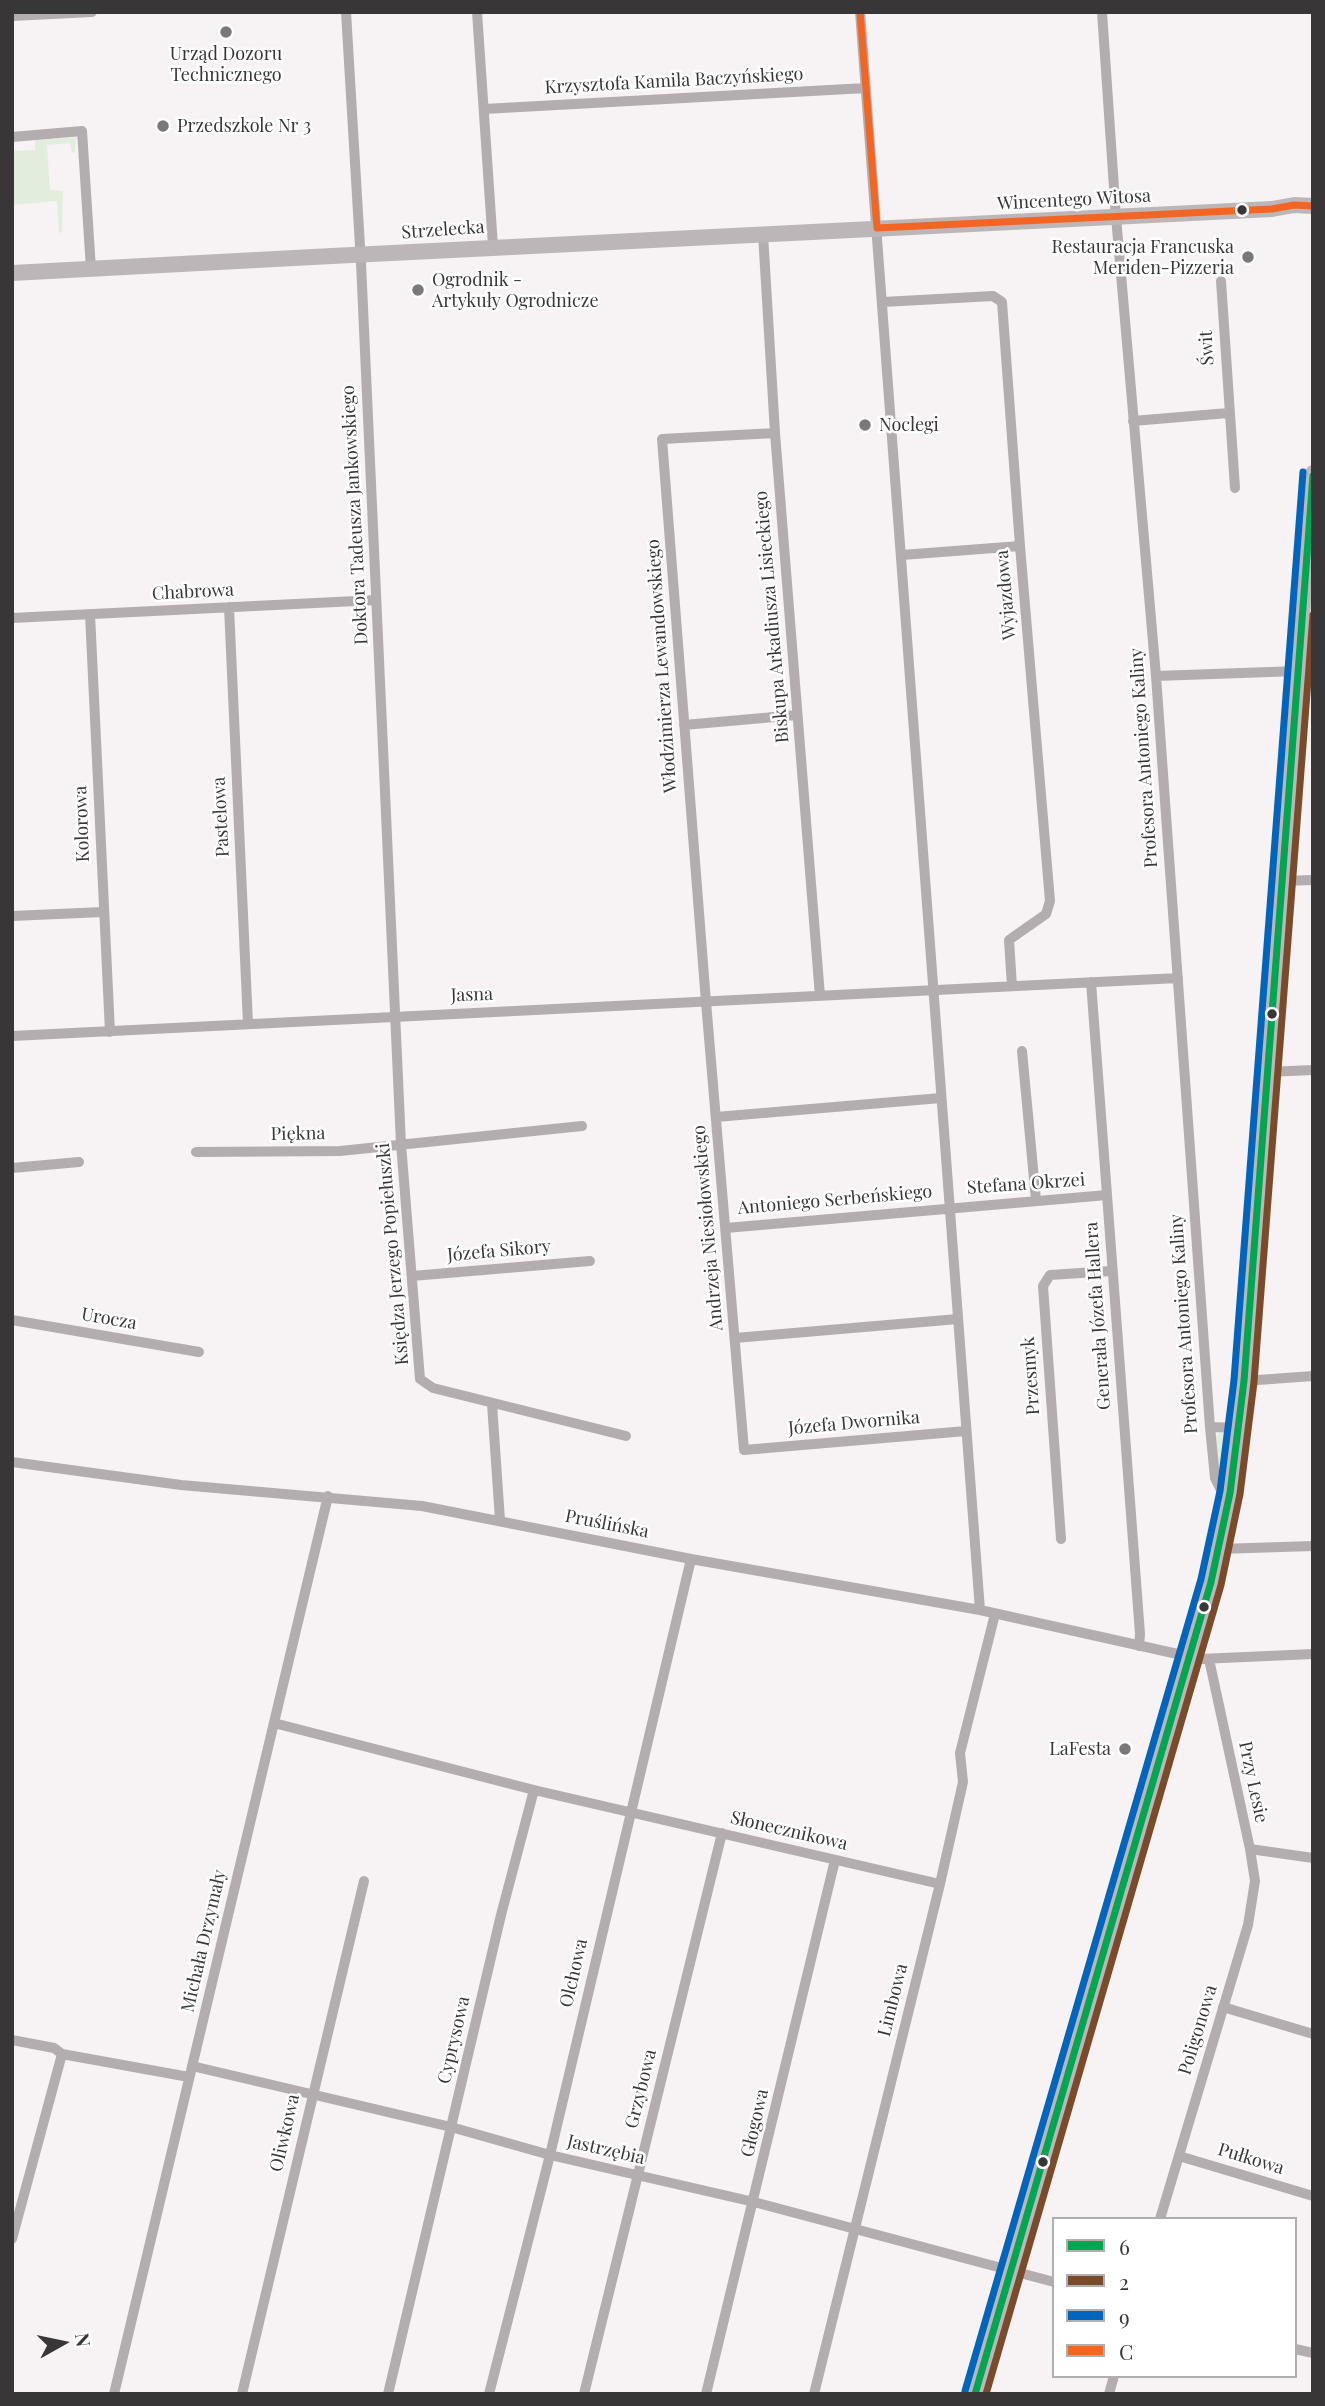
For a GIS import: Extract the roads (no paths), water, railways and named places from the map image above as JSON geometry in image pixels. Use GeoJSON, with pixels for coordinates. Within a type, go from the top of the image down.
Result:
{"type":"FeatureCollection","features":[{"type":"Feature","properties":{"kind":"street"},"geometry":{"type":"LineString","coordinates":[[12,16],[92,12]]}},
{"type":"Feature","properties":{"kind":"street","name":"Doktora Tadeusza Jankowskiego"},"geometry":{"type":"LineString","coordinates":[[346,12],[360,254],[395,1017]]}},
{"type":"Feature","properties":{"kind":"street"},"geometry":{"type":"LineString","coordinates":[[477,12],[493,246]]}},
{"type":"Feature","properties":{"kind":"street"},"geometry":{"type":"LineString","coordinates":[[860,12],[980,1610]]}},
{"type":"Feature","properties":{"kind":"street","name":"Profesora Antoniego Kaliny"},"geometry":{"type":"LineString","coordinates":[[1102,12],[1116,217],[1156,676],[1214,1478],[1221,1490],[1230,1493]]}},
{"type":"Feature","properties":{"kind":"street","name":"Krzysztofa Kamila Baczyńskiego"},"geometry":{"type":"LineString","coordinates":[[484,109],[866,88]]}},
{"type":"Feature","properties":{"kind":"street"},"geometry":{"type":"LineString","coordinates":[[12,137],[82,131],[91,269]]}},
{"type":"Feature","properties":{"kind":"street","name":"Wincentego Witosa"},"geometry":{"type":"LineString","coordinates":[[877,228],[1313,206]]}},
{"type":"Feature","properties":{"kind":"street","name":"Wincentego Witosa"},"geometry":{"type":"LineString","coordinates":[[1272,209],[1313,216]]}},
{"type":"Feature","properties":{"kind":"street","name":"Strzelecka"},"geometry":{"type":"LineString","coordinates":[[12,273],[877,228]]}},
{"type":"Feature","properties":{"kind":"street","name":"Biskupa Arkadiusza Lisieckiego"},"geometry":{"type":"LineString","coordinates":[[763,234],[775,433],[820,996]]}},
{"type":"Feature","properties":{"kind":"street","name":"Świt"},"geometry":{"type":"LineString","coordinates":[[1221,282],[1235,488]]}},
{"type":"Feature","properties":{"kind":"street","name":"Wyjazdowa"},"geometry":{"type":"LineString","coordinates":[[883,302],[993,296],[1002,302],[1049,901],[1046,914],[1009,940],[1012,986]]}},
{"type":"Feature","properties":{"kind":"street"},"geometry":{"type":"LineString","coordinates":[[1133,421],[1228,414]]}},
{"type":"Feature","properties":{"kind":"street","name":"Włodzimierza Lewandowskiego"},"geometry":{"type":"LineString","coordinates":[[706,1002],[662,439],[775,433]]}},
{"type":"Feature","properties":{"kind":"street"},"geometry":{"type":"LineString","coordinates":[[975,2394],[1189,1657],[1219,1549],[1230,1493],[1244,1381],[1297,671],[1309,564],[1313,473]]}},
{"type":"Feature","properties":{"kind":"street"},"geometry":{"type":"LineString","coordinates":[[902,555],[1020,546]]}},
{"type":"Feature","properties":{"kind":"street","name":"Chabrowa"},"geometry":{"type":"LineString","coordinates":[[12,618],[376,600]]}},
{"type":"Feature","properties":{"kind":"street","name":"Pastelowa"},"geometry":{"type":"LineString","coordinates":[[229,607],[248,1024]]}},
{"type":"Feature","properties":{"kind":"street","name":"Kolorowa"},"geometry":{"type":"LineString","coordinates":[[90,614],[110,1032]]}},
{"type":"Feature","properties":{"kind":"street"},"geometry":{"type":"LineString","coordinates":[[1156,676],[1297,671]]}},
{"type":"Feature","properties":{"kind":"street"},"geometry":{"type":"LineString","coordinates":[[684,725],[797,715]]}},
{"type":"Feature","properties":{"kind":"street"},"geometry":{"type":"LineString","coordinates":[[1282,881],[1313,880]]}},
{"type":"Feature","properties":{"kind":"street"},"geometry":{"type":"LineString","coordinates":[[12,916],[103,912]]}},
{"type":"Feature","properties":{"kind":"street","name":"Jasna"},"geometry":{"type":"LineString","coordinates":[[12,1037],[1178,978]]}},
{"type":"Feature","properties":{"kind":"street","name":"Generała Józefa Hallera"},"geometry":{"type":"LineString","coordinates":[[1091,982],[1139,1646]]}},
{"type":"Feature","properties":{"kind":"street","name":"Andrzeja Niesiołowskiego"},"geometry":{"type":"LineString","coordinates":[[706,1002],[744,1450]]}},
{"type":"Feature","properties":{"kind":"street","name":"Księdza Jerzego Popiełuszki"},"geometry":{"type":"LineString","coordinates":[[395,1017],[401,1144],[420,1379],[433,1388],[492,1404]]}},
{"type":"Feature","properties":{"kind":"street"},"geometry":{"type":"LineString","coordinates":[[1022,1051],[1036,1200]]}},
{"type":"Feature","properties":{"kind":"street"},"geometry":{"type":"LineString","coordinates":[[1267,1072],[1313,1070]]}},
{"type":"Feature","properties":{"kind":"street"},"geometry":{"type":"LineString","coordinates":[[716,1117],[940,1098]]}},
{"type":"Feature","properties":{"kind":"street","name":"Piękna"},"geometry":{"type":"LineString","coordinates":[[196,1152],[308,1152],[582,1126]]}},
{"type":"Feature","properties":{"kind":"street"},"geometry":{"type":"LineString","coordinates":[[12,1168],[79,1162]]}},
{"type":"Feature","properties":{"kind":"street","name":"Stefana Okrzei"},"geometry":{"type":"LineString","coordinates":[[948,1208],[1107,1195]]}},
{"type":"Feature","properties":{"kind":"street","name":"Antoniego Serbeńskiego"},"geometry":{"type":"LineString","coordinates":[[726,1228],[948,1208]]}},
{"type":"Feature","properties":{"kind":"street","name":"Józefa Sikory"},"geometry":{"type":"LineString","coordinates":[[412,1276],[590,1261]]}},
{"type":"Feature","properties":{"kind":"street","name":"Przesmyk"},"geometry":{"type":"LineString","coordinates":[[1061,1539],[1042,1286],[1050,1275],[1111,1271]]}},
{"type":"Feature","properties":{"kind":"street"},"geometry":{"type":"LineString","coordinates":[[735,1338],[958,1319]]}},
{"type":"Feature","properties":{"kind":"street","name":"Urocza"},"geometry":{"type":"LineString","coordinates":[[12,1320],[199,1352]]}},
{"type":"Feature","properties":{"kind":"street"},"geometry":{"type":"LineString","coordinates":[[1244,1381],[1313,1376]]}},
{"type":"Feature","properties":{"kind":"street"},"geometry":{"type":"LineString","coordinates":[[500,1520],[492,1404],[625,1436]]}},
{"type":"Feature","properties":{"kind":"street"},"geometry":{"type":"LineString","coordinates":[[1210,1427],[1240,1428]]}},
{"type":"Feature","properties":{"kind":"street","name":"Józefa Dwornika"},"geometry":{"type":"LineString","coordinates":[[744,1450],[966,1431]]}},
{"type":"Feature","properties":{"kind":"street","name":"Pruślińska"},"geometry":{"type":"LineString","coordinates":[[12,1462],[181,1485],[422,1506],[691,1559],[980,1610],[1189,1657],[1209,1659],[1313,1654]]}},
{"type":"Feature","properties":{"kind":"street","name":"Michała Drzymały"},"geometry":{"type":"LineString","coordinates":[[114,2394],[328,1496]]}},
{"type":"Feature","properties":{"kind":"street"},"geometry":{"type":"LineString","coordinates":[[1219,1549],[1313,1546]]}},
{"type":"Feature","properties":{"kind":"street","name":"Olchowa"},"geometry":{"type":"LineString","coordinates":[[489,2394],[550,2155],[691,1559]]}},
{"type":"Feature","properties":{"kind":"street","name":"Limbowa"},"geometry":{"type":"LineString","coordinates":[[814,2394],[940,1884],[963,1782],[960,1753],[995,1614]]}},
{"type":"Feature","properties":{"kind":"street","name":"Przy Lesie"},"geometry":{"type":"LineString","coordinates":[[1209,1659],[1250,1849],[1313,1858]]}},
{"type":"Feature","properties":{"kind":"street"},"geometry":{"type":"LineString","coordinates":[[274,1723],[630,1812]]}},
{"type":"Feature","properties":{"kind":"street","name":"Cyprysowa"},"geometry":{"type":"LineString","coordinates":[[388,2394],[534,1790]]}},
{"type":"Feature","properties":{"kind":"street","name":"Słonecznikowa"},"geometry":{"type":"LineString","coordinates":[[630,1812],[940,1884]]}},
{"type":"Feature","properties":{"kind":"street","name":"Grzybowa"},"geometry":{"type":"LineString","coordinates":[[584,2394],[722,1833]]}},
{"type":"Feature","properties":{"kind":"street","name":"Poligonowa"},"geometry":{"type":"LineString","coordinates":[[1161,2217],[1248,1925],[1255,1881],[1250,1849]]}},
{"type":"Feature","properties":{"kind":"street","name":"Głogowa"},"geometry":{"type":"LineString","coordinates":[[706,2394],[835,1860]]}},
{"type":"Feature","properties":{"kind":"street","name":"Oliwkowa"},"geometry":{"type":"LineString","coordinates":[[242,2394],[364,1881]]}},
{"type":"Feature","properties":{"kind":"street"},"geometry":{"type":"LineString","coordinates":[[1223,2007],[1313,2034]]}},
{"type":"Feature","properties":{"kind":"street","name":"Jastrzębia"},"geometry":{"type":"LineString","coordinates":[[12,2040],[54,2048],[62,2054],[191,2071],[451,2127],[550,2155],[754,2202],[1052,2282]]}},
{"type":"Feature","properties":{"kind":"street"},"geometry":{"type":"LineString","coordinates":[[12,2239],[62,2054]]}},
{"type":"Feature","properties":{"kind":"street","name":"Pułkowa"},"geometry":{"type":"LineString","coordinates":[[1179,2156],[1313,2196]]}},
{"type":"Feature","properties":{"kind":"place","name":"Urząd Dozoru Technicznego"},"geometry":{"type":"Point","coordinates":[226,32]}},
{"type":"Feature","properties":{"kind":"place","name":"Przedszkole Nr 3"},"geometry":{"type":"Point","coordinates":[163,126]}},
{"type":"Feature","properties":{"kind":"place","name":"Restauracja Francuska Meriden-Pizzeria"},"geometry":{"type":"Point","coordinates":[1248,257]}},
{"type":"Feature","properties":{"kind":"place","name":"Ogrodnik - Artykuły Ogrodnicze"},"geometry":{"type":"Point","coordinates":[418,290]}},
{"type":"Feature","properties":{"kind":"place","name":"Noclegi"},"geometry":{"type":"Point","coordinates":[865,425]}},
{"type":"Feature","properties":{"kind":"place","name":"LaFesta"},"geometry":{"type":"Point","coordinates":[1125,1749]}}]}
